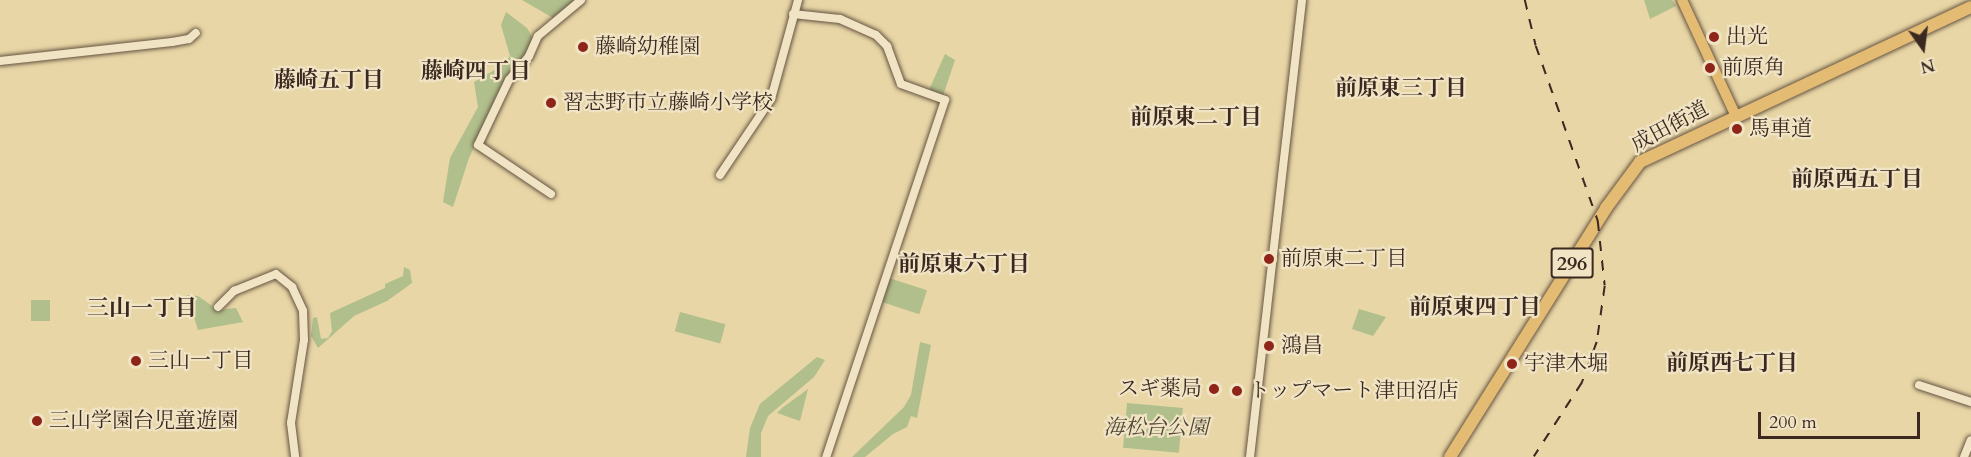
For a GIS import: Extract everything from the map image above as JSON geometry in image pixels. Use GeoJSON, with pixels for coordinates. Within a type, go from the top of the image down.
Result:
{"type":"FeatureCollection","features":[{"type":"Feature","properties":{"kind":"highway","name":"成田街道"},"geometry":{"type":"LineString","coordinates":[[1450,457],[1635,167],[1654,153],[1735,114],[1971,7]]}},
{"type":"Feature","properties":{"kind":"main road"},"geometry":{"type":"LineString","coordinates":[[1682,0],[1735,114]]}},
{"type":"Feature","properties":{"kind":"street"},"geometry":{"type":"LineString","coordinates":[[550,194],[478,145],[509,80],[529,56],[538,36],[581,0]]}},
{"type":"Feature","properties":{"kind":"street"},"geometry":{"type":"LineString","coordinates":[[720,175],[771,99],[798,0]]}},
{"type":"Feature","properties":{"kind":"street"},"geometry":{"type":"LineString","coordinates":[[1250,457],[1302,0]]}},
{"type":"Feature","properties":{"kind":"street"},"geometry":{"type":"LineString","coordinates":[[794,14],[840,19],[876,35],[886,46],[901,84],[945,100],[826,457]]}},
{"type":"Feature","properties":{"kind":"street"},"geometry":{"type":"LineString","coordinates":[[0,61],[180,40],[196,33]]}},
{"type":"Feature","properties":{"kind":"street"},"geometry":{"type":"LineString","coordinates":[[218,307],[234,291],[276,274],[292,287],[303,311],[304,340],[291,423],[295,457]]}},
{"type":"Feature","properties":{"kind":"street"},"geometry":{"type":"LineString","coordinates":[[1919,385],[1971,402]]}},
{"type":"Feature","properties":{"kind":"street"},"geometry":{"type":"LineString","coordinates":[[1964,457],[1971,440]]}},
{"type":"Feature","properties":{"kind":"green space"},"geometry":{"type":"Polygon","coordinates":[[[522,0],[579,0],[555,19],[522,0]]]}},
{"type":"Feature","properties":{"kind":"green space"},"geometry":{"type":"Polygon","coordinates":[[[1644,0],[1672,0],[1676,6],[1650,19],[1644,0]]]}},
{"type":"Feature","properties":{"kind":"green space"},"geometry":{"type":"Polygon","coordinates":[[[506,12],[527,28],[533,38],[530,49],[506,80],[469,158],[453,207],[443,202],[450,158],[478,107],[474,82],[503,65],[510,56],[501,25],[506,12]]]}},
{"type":"Feature","properties":{"kind":"green space"},"geometry":{"type":"Polygon","coordinates":[[[945,54],[955,60],[943,96],[929,90],[945,54]]]}},
{"type":"Feature","properties":{"kind":"green space"},"geometry":{"type":"Polygon","coordinates":[[[404,267],[410,270],[412,283],[387,301],[354,316],[318,348],[311,336],[313,318],[317,317],[321,339],[328,338],[332,331],[330,313],[385,288],[385,284],[403,276],[404,267]]]}},
{"type":"Feature","properties":{"kind":"green space"},"geometry":{"type":"Polygon","coordinates":[[[889,278],[927,290],[919,314],[881,302],[889,278]]]}},
{"type":"Feature","properties":{"kind":"green space"},"geometry":{"type":"Polygon","coordinates":[[[187,295],[198,296],[218,310],[236,308],[243,322],[198,330],[187,295]]]}},
{"type":"Feature","properties":{"kind":"green space"},"geometry":{"type":"Polygon","coordinates":[[[31,300],[50,300],[50,321],[31,321],[31,300]]]}},
{"type":"Feature","properties":{"kind":"green space"},"geometry":{"type":"Polygon","coordinates":[[[1359,309],[1386,317],[1373,336],[1352,329],[1359,309]]]}},
{"type":"Feature","properties":{"kind":"green space"},"geometry":{"type":"Polygon","coordinates":[[[680,312],[725,324],[720,343],[675,331],[680,312]]]}},
{"type":"Feature","properties":{"kind":"green space"},"geometry":{"type":"Polygon","coordinates":[[[920,342],[931,345],[917,418],[911,416],[907,427],[893,434],[865,457],[852,457],[904,407],[911,395],[920,342]]]}},
{"type":"Feature","properties":{"kind":"green space"},"geometry":{"type":"Polygon","coordinates":[[[817,357],[825,360],[814,377],[768,416],[761,433],[761,457],[746,457],[750,428],[760,404],[817,357]]]}},
{"type":"Feature","properties":{"kind":"green space"},"geometry":{"type":"Polygon","coordinates":[[[808,389],[800,421],[777,413],[782,408],[808,389]]]}},
{"type":"Feature","properties":{"kind":"green space","name":"海松台公園"},"geometry":{"type":"Polygon","coordinates":[[[1127,403],[1183,408],[1179,453],[1123,448],[1127,403]]]}},
{"type":"Feature","properties":{"kind":"railway"},"geometry":{"type":"LineString","coordinates":[[1525,0],[1536,46],[1598,221],[1605,286],[1597,342],[1582,383],[1534,457]]}},
{"type":"Feature","properties":{"kind":"place","name":"出光"},"geometry":{"type":"Point","coordinates":[1714,37]}},
{"type":"Feature","properties":{"kind":"place","name":"藤崎幼稚園"},"geometry":{"type":"Point","coordinates":[583,47]}},
{"type":"Feature","properties":{"kind":"place","name":"前原角"},"geometry":{"type":"Point","coordinates":[1710,68]}},
{"type":"Feature","properties":{"kind":"place","name":"習志野市立藤崎小学校"},"geometry":{"type":"Point","coordinates":[551,103]}},
{"type":"Feature","properties":{"kind":"place","name":"馬車道"},"geometry":{"type":"Point","coordinates":[1737,129]}},
{"type":"Feature","properties":{"kind":"place","name":"前原東二丁目"},"geometry":{"type":"Point","coordinates":[1269,259]}},
{"type":"Feature","properties":{"kind":"place","name":"鴻昌"},"geometry":{"type":"Point","coordinates":[1269,346]}},
{"type":"Feature","properties":{"kind":"place","name":"三山一丁目"},"geometry":{"type":"Point","coordinates":[136,361]}},
{"type":"Feature","properties":{"kind":"place","name":"宇津木堀"},"geometry":{"type":"Point","coordinates":[1512,364]}},
{"type":"Feature","properties":{"kind":"place","name":"スギ薬局"},"geometry":{"type":"Point","coordinates":[1214,389]}},
{"type":"Feature","properties":{"kind":"place","name":"トップマート津田沼店"},"geometry":{"type":"Point","coordinates":[1237,391]}},
{"type":"Feature","properties":{"kind":"place","name":"三山学園台児童遊園"},"geometry":{"type":"Point","coordinates":[37,421]}},
{"type":"Feature","properties":{"kind":"district","name":"藤崎四丁目"},"geometry":{"type":"Point","coordinates":[476,72]}},
{"type":"Feature","properties":{"kind":"district","name":"藤崎五丁目"},"geometry":{"type":"Point","coordinates":[329,81]}},
{"type":"Feature","properties":{"kind":"district","name":"前原東三丁目"},"geometry":{"type":"Point","coordinates":[1401,89]}},
{"type":"Feature","properties":{"kind":"district","name":"前原東二丁目"},"geometry":{"type":"Point","coordinates":[1196,118]}},
{"type":"Feature","properties":{"kind":"district","name":"前原西五丁目"},"geometry":{"type":"Point","coordinates":[1857,180]}},
{"type":"Feature","properties":{"kind":"district","name":"前原東六丁目"},"geometry":{"type":"Point","coordinates":[964,265]}},
{"type":"Feature","properties":{"kind":"district","name":"前原東四丁目"},"geometry":{"type":"Point","coordinates":[1475,308]}},
{"type":"Feature","properties":{"kind":"district","name":"三山一丁目"},"geometry":{"type":"Point","coordinates":[142,309]}},
{"type":"Feature","properties":{"kind":"district","name":"前原西七丁目"},"geometry":{"type":"Point","coordinates":[1732,364]}}]}
